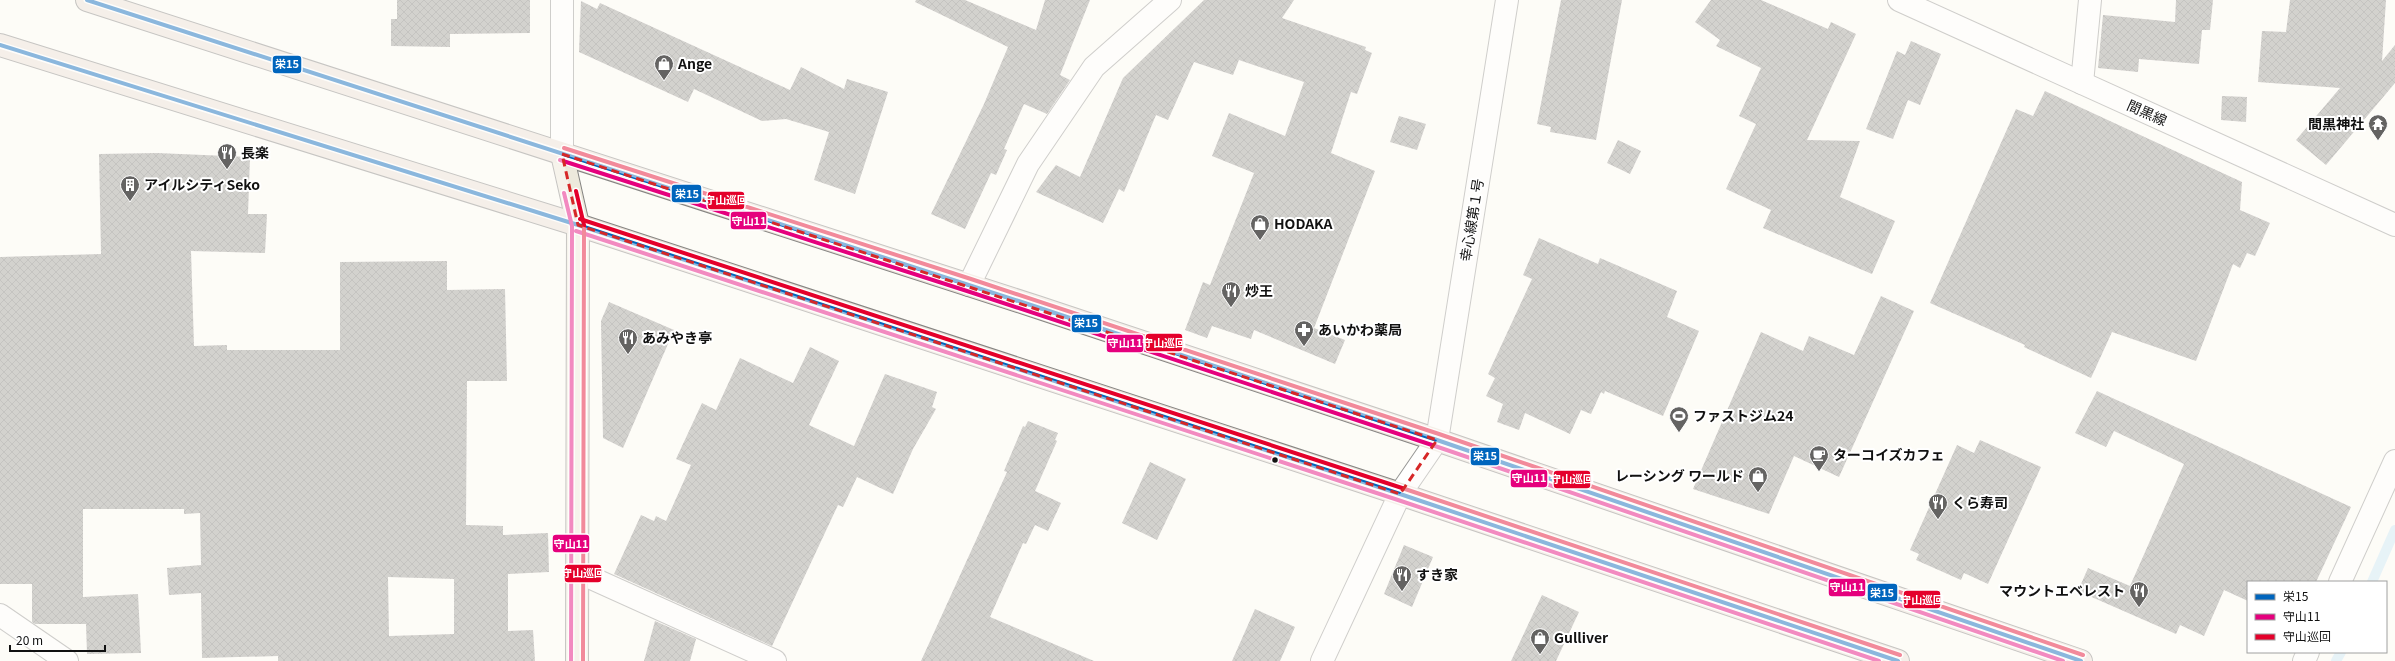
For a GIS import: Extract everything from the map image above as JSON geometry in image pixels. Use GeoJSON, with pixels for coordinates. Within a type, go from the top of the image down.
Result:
{"type":"FeatureCollection","features":[{"type":"Feature","properties":{"kind":"highway"},"geometry":{"type":"LineString","coordinates":[[86,0],[969,284],[1437,440],[2081,661]]}},
{"type":"Feature","properties":{"kind":"highway"},"geometry":{"type":"LineString","coordinates":[[0,45],[578,225],[1400,494],[1898,661]]}},
{"type":"Feature","properties":{"kind":"main road"},"geometry":{"type":"LineString","coordinates":[[562,154],[578,225],[577,661]]}},
{"type":"Feature","properties":{"kind":"street"},"geometry":{"type":"LineString","coordinates":[[562,0],[562,154]]}},
{"type":"Feature","properties":{"kind":"street"},"geometry":{"type":"LineString","coordinates":[[969,284],[1028,164],[1094,67],[1170,0]]}},
{"type":"Feature","properties":{"kind":"street","name":"幸心線第１号"},"geometry":{"type":"LineString","coordinates":[[1437,440],[1507,0]]}},
{"type":"Feature","properties":{"kind":"street","name":"間黒線"},"geometry":{"type":"LineString","coordinates":[[1899,0],[2395,225]]}},
{"type":"Feature","properties":{"kind":"street"},"geometry":{"type":"LineString","coordinates":[[2082,83],[2090,0]]}},
{"type":"Feature","properties":{"kind":"street"},"geometry":{"type":"LineString","coordinates":[[1322,661],[1400,494],[1437,440]]}},
{"type":"Feature","properties":{"kind":"street"},"geometry":{"type":"LineString","coordinates":[[2340,581],[2395,461]]}},
{"type":"Feature","properties":{"kind":"street"},"geometry":{"type":"LineString","coordinates":[[578,572],[775,661]]}},
{"type":"Feature","properties":{"kind":"street"},"geometry":{"type":"LineString","coordinates":[[0,614],[67,661]]}},
{"type":"Feature","properties":{"kind":"highlighted area"},"geometry":{"type":"Polygon","coordinates":[[[562,154],[1437,440],[1400,494],[578,225],[562,154]]]}},
{"type":"Feature","properties":{"kind":"building"},"geometry":{"type":"Polygon","coordinates":[[[397,0],[530,0],[530,33],[450,34],[450,47],[391,46],[391,19],[397,19],[397,0]]]}},
{"type":"Feature","properties":{"kind":"building"},"geometry":{"type":"Polygon","coordinates":[[[916,0],[965,0],[1036,30],[1045,0],[1090,0],[1060,75],[1070,80],[1047,114],[1024,104],[1004,149],[1007,150],[996,175],[991,173],[965,229],[931,214],[984,104],[1008,47],[915,2],[916,0]]]}},
{"type":"Feature","properties":{"kind":"building"},"geometry":{"type":"Polygon","coordinates":[[[1204,0],[1294,0],[1282,18],[1366,47],[1365,50],[1372,53],[1357,94],[1351,92],[1331,153],[1375,171],[1314,328],[1345,340],[1335,364],[1254,330],[1251,339],[1212,326],[1207,338],[1185,330],[1203,282],[1210,285],[1254,173],[1212,156],[1229,113],[1285,136],[1304,82],[1239,60],[1233,75],[1194,62],[1168,120],[1156,115],[1124,192],[1119,189],[1103,223],[1036,192],[1056,165],[1080,177],[1123,78],[1204,0]]]}},
{"type":"Feature","properties":{"kind":"building"},"geometry":{"type":"Polygon","coordinates":[[[1561,0],[1622,0],[1596,140],[1550,132],[1551,127],[1537,124],[1561,0]]]}},
{"type":"Feature","properties":{"kind":"building"},"geometry":{"type":"Polygon","coordinates":[[[1711,0],[1761,0],[1828,29],[1831,22],[1856,34],[1807,140],[1860,141],[1840,197],[1895,221],[1872,274],[1763,228],[1771,210],[1726,189],[1756,124],[1739,116],[1761,68],[1716,46],[1720,40],[1695,22],[1711,0]]]}},
{"type":"Feature","properties":{"kind":"building"},"geometry":{"type":"Polygon","coordinates":[[[2176,0],[2213,0],[2210,30],[2202,30],[2199,64],[2139,59],[2138,72],[2098,68],[2103,15],[2175,22],[2176,0]]]}},
{"type":"Feature","properties":{"kind":"building"},"geometry":{"type":"Polygon","coordinates":[[[2290,0],[2386,0],[2382,61],[2395,45],[2395,83],[2326,165],[2296,140],[2340,88],[2258,82],[2262,31],[2286,32],[2290,0]]]}},
{"type":"Feature","properties":{"kind":"building"},"geometry":{"type":"Polygon","coordinates":[[[581,1],[597,9],[600,3],[790,90],[801,67],[844,89],[847,79],[888,92],[855,194],[814,180],[829,132],[786,119],[762,121],[694,89],[688,102],[579,52],[581,1]]]}},
{"type":"Feature","properties":{"kind":"building"},"geometry":{"type":"Polygon","coordinates":[[[1911,41],[1941,54],[1920,105],[1908,100],[1893,139],[1866,129],[1897,51],[1905,55],[1911,41]]]}},
{"type":"Feature","properties":{"kind":"building"},"geometry":{"type":"Polygon","coordinates":[[[2045,91],[2242,182],[2240,210],[2270,223],[2255,256],[2247,253],[2240,268],[2233,264],[2196,361],[2112,332],[2091,378],[2024,347],[2025,345],[1930,303],[2016,109],[2033,116],[2045,91]]]}},
{"type":"Feature","properties":{"kind":"building"},"geometry":{"type":"Polygon","coordinates":[[[2222,96],[2247,97],[2246,122],[2221,120],[2222,96]]]}},
{"type":"Feature","properties":{"kind":"building"},"geometry":{"type":"Polygon","coordinates":[[[1399,116],[1426,124],[1417,150],[1390,142],[1399,116]]]}},
{"type":"Feature","properties":{"kind":"building"},"geometry":{"type":"Polygon","coordinates":[[[1618,140],[1641,151],[1630,174],[1607,163],[1618,140]]]}},
{"type":"Feature","properties":{"kind":"building"},"geometry":{"type":"Polygon","coordinates":[[[157,153],[250,157],[248,214],[267,214],[265,253],[191,251],[194,346],[227,345],[227,350],[340,350],[340,262],[447,261],[447,290],[505,289],[507,381],[467,381],[466,525],[503,526],[503,535],[548,533],[549,572],[508,574],[508,631],[533,630],[535,661],[278,661],[278,656],[202,658],[201,593],[169,595],[167,568],[201,565],[200,513],[184,514],[184,509],[83,509],[83,597],[138,594],[141,653],[87,654],[86,624],[35,624],[32,622],[32,584],[0,584],[0,257],[101,254],[99,154],[157,153]],[[388,577],[389,636],[454,634],[454,579],[388,577]]]}},
{"type":"Feature","properties":{"kind":"building"},"geometry":{"type":"Polygon","coordinates":[[[1539,238],[1598,264],[1600,258],[1677,291],[1667,317],[1699,331],[1663,416],[1605,391],[1604,394],[1601,392],[1591,414],[1581,410],[1570,434],[1525,413],[1519,430],[1497,422],[1503,404],[1486,396],[1495,378],[1488,374],[1532,279],[1523,275],[1539,238]]]}},
{"type":"Feature","properties":{"kind":"building"},"geometry":{"type":"Polygon","coordinates":[[[1881,296],[1914,311],[1839,477],[1794,456],[1769,514],[1693,489],[1761,332],[1803,351],[1809,336],[1854,355],[1881,296]]]}},
{"type":"Feature","properties":{"kind":"building"},"geometry":{"type":"Polygon","coordinates":[[[609,302],[674,330],[623,448],[603,438],[601,321],[609,302]]]}},
{"type":"Feature","properties":{"kind":"building"},"geometry":{"type":"Polygon","coordinates":[[[810,347],[839,361],[809,425],[854,446],[885,374],[937,392],[932,407],[936,409],[913,449],[893,494],[857,477],[843,507],[838,505],[772,646],[614,574],[641,515],[654,521],[656,516],[666,521],[691,465],[676,459],[702,403],[716,410],[740,358],[793,383],[810,347]]]}},
{"type":"Feature","properties":{"kind":"building"},"geometry":{"type":"Polygon","coordinates":[[[2097,391],[2351,507],[2316,581],[2247,581],[2247,601],[2224,590],[2204,636],[2180,625],[2176,634],[2078,591],[2088,568],[2130,586],[2184,464],[2114,431],[2106,447],[2075,433],[2097,391]]]}},
{"type":"Feature","properties":{"kind":"building"},"geometry":{"type":"Polygon","coordinates":[[[1028,421],[1058,433],[1055,440],[1057,441],[1035,491],[1061,503],[1048,531],[1035,525],[1026,544],[1023,543],[990,617],[1094,661],[921,661],[1007,472],[1004,471],[1023,426],[1025,427],[1028,421]]]}},
{"type":"Feature","properties":{"kind":"building"},"geometry":{"type":"Polygon","coordinates":[[[1980,440],[2041,467],[1988,584],[1964,573],[1961,580],[1916,560],[1919,554],[1910,550],[1957,445],[1974,453],[1980,440]]]}},
{"type":"Feature","properties":{"kind":"building"},"geometry":{"type":"Polygon","coordinates":[[[1150,462],[1186,479],[1157,540],[1122,523],[1150,462]]]}},
{"type":"Feature","properties":{"kind":"building"},"geometry":{"type":"Polygon","coordinates":[[[1404,545],[1433,557],[1412,607],[1384,594],[1404,545]]]}},
{"type":"Feature","properties":{"kind":"building"},"geometry":{"type":"Polygon","coordinates":[[[1542,595],[1579,612],[1556,661],[1511,661],[1542,595]]]}},
{"type":"Feature","properties":{"kind":"building"},"geometry":{"type":"Polygon","coordinates":[[[1255,609],[1295,627],[1280,661],[1232,661],[1255,609]]]}},
{"type":"Feature","properties":{"kind":"building"},"geometry":{"type":"Polygon","coordinates":[[[655,621],[696,639],[690,661],[644,661],[655,621]]]}},
{"type":"Feature","properties":{"kind":"waterway"},"geometry":{"type":"LineString","coordinates":[[2372,581],[2395,530]]}},
{"type":"Feature","properties":{"kind":"waterway"},"geometry":{"type":"LineString","coordinates":[[2336,661],[2340,653]]}},
{"type":"Feature","properties":{"kind":"transit line","name":"栄15"},"geometry":{"type":"LineString","coordinates":[[87,0],[1037,307],[1437,440],[2081,661]]}},
{"type":"Feature","properties":{"kind":"transit line","name":"栄15"},"geometry":{"type":"LineString","coordinates":[[0,45],[578,225],[1400,494],[1898,661]]}},
{"type":"Feature","properties":{"kind":"transit line","name":"守山巡回"},"geometry":{"type":"LineString","coordinates":[[564,148],[971,279],[1439,434],[2083,655]]}},
{"type":"Feature","properties":{"kind":"transit line","name":"守山11"},"geometry":{"type":"LineString","coordinates":[[560,160],[967,291],[1435,446],[2063,661]]}},
{"type":"Feature","properties":{"kind":"transit line","name":"守山巡回"},"geometry":{"type":"LineString","coordinates":[[576,191],[584,225],[583,661]]}},
{"type":"Feature","properties":{"kind":"transit line","name":"守山11"},"geometry":{"type":"LineString","coordinates":[[564,193],[572,226],[571,661]]}},
{"type":"Feature","properties":{"kind":"transit line","name":"守山巡回"},"geometry":{"type":"LineString","coordinates":[[580,219],[1402,488],[1900,655]]}},
{"type":"Feature","properties":{"kind":"transit line","name":"守山11"},"geometry":{"type":"LineString","coordinates":[[576,231],[1398,500],[1879,661]]}},
{"type":"Feature","properties":{"kind":"place","name":"Ange"},"geometry":{"type":"Point","coordinates":[664,81]}},
{"type":"Feature","properties":{"kind":"place","name":"間黒神社"},"geometry":{"type":"Point","coordinates":[2378,141]}},
{"type":"Feature","properties":{"kind":"place","name":"長楽"},"geometry":{"type":"Point","coordinates":[227,170]}},
{"type":"Feature","properties":{"kind":"place","name":"アイルシティSeko"},"geometry":{"type":"Point","coordinates":[130,202]}},
{"type":"Feature","properties":{"kind":"place","name":"HODAKA"},"geometry":{"type":"Point","coordinates":[1260,241]}},
{"type":"Feature","properties":{"kind":"place","name":"炒王"},"geometry":{"type":"Point","coordinates":[1231,308]}},
{"type":"Feature","properties":{"kind":"place","name":"あいかわ薬局"},"geometry":{"type":"Point","coordinates":[1304,347]}},
{"type":"Feature","properties":{"kind":"place","name":"あみやき亭"},"geometry":{"type":"Point","coordinates":[628,355]}},
{"type":"Feature","properties":{"kind":"place","name":"ファストジム24"},"geometry":{"type":"Point","coordinates":[1679,433]}},
{"type":"Feature","properties":{"kind":"place","name":"ターコイズカフェ"},"geometry":{"type":"Point","coordinates":[1819,472]}},
{"type":"Feature","properties":{"kind":"place","name":"レーシング ワールド"},"geometry":{"type":"Point","coordinates":[1758,493]}},
{"type":"Feature","properties":{"kind":"place","name":"くら寿司"},"geometry":{"type":"Point","coordinates":[1938,520]}},
{"type":"Feature","properties":{"kind":"place","name":"すき家"},"geometry":{"type":"Point","coordinates":[1402,592]}},
{"type":"Feature","properties":{"kind":"place","name":"マウントエベレスト"},"geometry":{"type":"Point","coordinates":[2139,608]}},
{"type":"Feature","properties":{"kind":"place","name":"Gulliver"},"geometry":{"type":"Point","coordinates":[1540,655]}}]}
